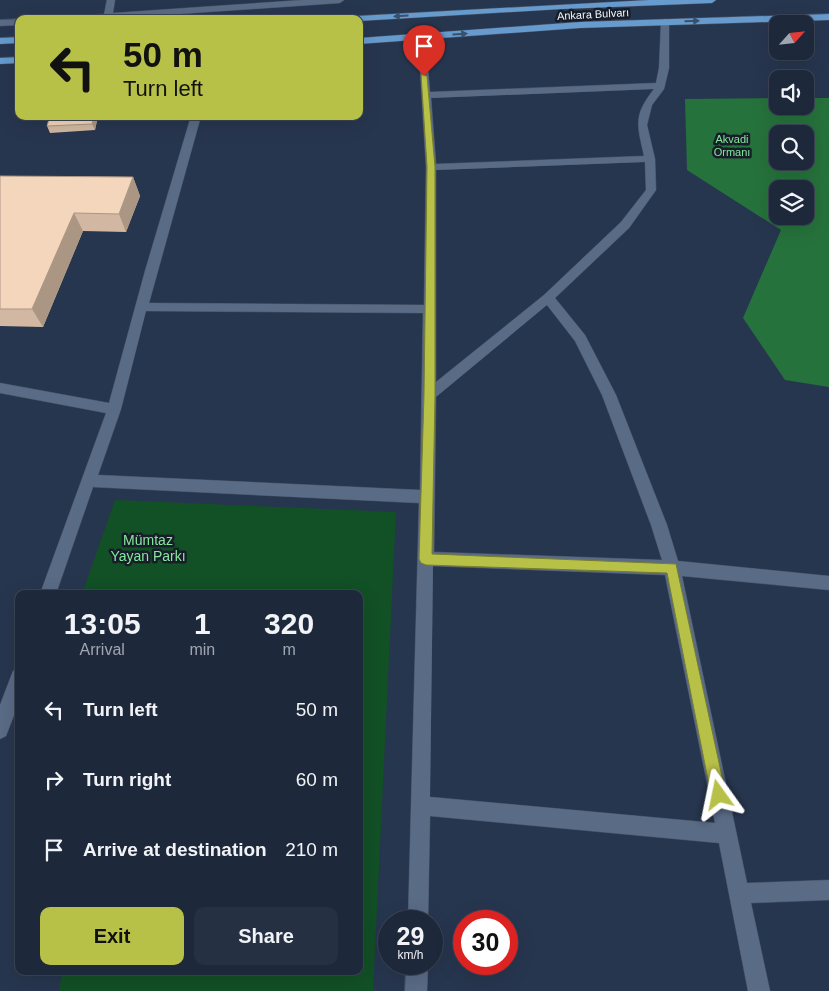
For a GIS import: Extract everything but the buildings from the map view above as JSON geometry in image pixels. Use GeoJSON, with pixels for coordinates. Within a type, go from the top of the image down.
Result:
{"type":"FeatureCollection","features":[{"type":"Feature","properties":{"kind":"main road","name":"Ankara Bulvarı"},"geometry":{"type":"LineString","coordinates":[[363,19],[552,6],[712,0]]}},
{"type":"Feature","properties":{"kind":"main road","name":"Ankara Bulvarı"},"geometry":{"type":"LineString","coordinates":[[363,41],[580,25],[829,17]]}},
{"type":"Feature","properties":{"kind":"main road"},"geometry":{"type":"LineString","coordinates":[[0,41],[15,40]]}},
{"type":"Feature","properties":{"kind":"main road"},"geometry":{"type":"LineString","coordinates":[[0,61],[15,60]]}},
{"type":"Feature","properties":{"kind":"street"},"geometry":{"type":"LineString","coordinates":[[108,15],[111,0]]}},
{"type":"Feature","properties":{"kind":"street"},"geometry":{"type":"LineString","coordinates":[[118,15],[243,3],[340,0]]}},
{"type":"Feature","properties":{"kind":"street"},"geometry":{"type":"LineString","coordinates":[[0,23],[15,22]]}},
{"type":"Feature","properties":{"kind":"street"},"geometry":{"type":"LineString","coordinates":[[429,395],[548,298],[625,225],[651,190],[650,159],[642,124],[647,105],[659,86],[664,68],[666,22]]}},
{"type":"Feature","properties":{"kind":"street"},"geometry":{"type":"LineString","coordinates":[[418,910],[429,395],[431,167],[421,37]]}},
{"type":"Feature","properties":{"kind":"street"},"geometry":{"type":"LineString","coordinates":[[425,95],[659,86]]}},
{"type":"Feature","properties":{"kind":"street"},"geometry":{"type":"LineString","coordinates":[[49,590],[114,409],[195,120]]}},
{"type":"Feature","properties":{"kind":"street"},"geometry":{"type":"LineString","coordinates":[[431,167],[650,159]]}},
{"type":"Feature","properties":{"kind":"street"},"geometry":{"type":"LineString","coordinates":[[548,298],[580,338],[609,395],[658,525],[672,568],[759,991]]}},
{"type":"Feature","properties":{"kind":"street"},"geometry":{"type":"LineString","coordinates":[[141,307],[430,309]]}},
{"type":"Feature","properties":{"kind":"street"},"geometry":{"type":"LineString","coordinates":[[0,388],[114,409]]}},
{"type":"Feature","properties":{"kind":"street"},"geometry":{"type":"LineString","coordinates":[[88,481],[427,497]]}},
{"type":"Feature","properties":{"kind":"street"},"geometry":{"type":"LineString","coordinates":[[426,559],[672,568],[829,583]]}},
{"type":"Feature","properties":{"kind":"street"},"geometry":{"type":"LineString","coordinates":[[0,730],[15,688]]}},
{"type":"Feature","properties":{"kind":"street"},"geometry":{"type":"LineString","coordinates":[[420,806],[727,834]]}},
{"type":"Feature","properties":{"kind":"street"},"geometry":{"type":"LineString","coordinates":[[739,893],[829,890]]}},
{"type":"Feature","properties":{"kind":"street"},"geometry":{"type":"LineString","coordinates":[[416,991],[417,975]]}},
{"type":"Feature","properties":{"kind":"green space","name":"Akvadi Ormanı"},"geometry":{"type":"Polygon","coordinates":[[[769,98],[769,115],[814,115],[814,98],[829,98],[829,387],[785,380],[743,318],[781,230],[773,225],[814,225],[814,180],[769,180],[769,222],[687,170],[685,99],[769,98]]]}},
{"type":"Feature","properties":{"kind":"green space","name":"Mümtaz Yayan Parkı"},"geometry":{"type":"Polygon","coordinates":[[[115,500],[396,512],[373,991],[59,991],[61,975],[363,975],[363,590],[83,590],[115,500]]]}},
{"type":"Feature","properties":{"kind":"route"},"geometry":{"type":"LineString","coordinates":[[424,76],[431,167],[426,559],[672,568],[719,795]]}}]}
